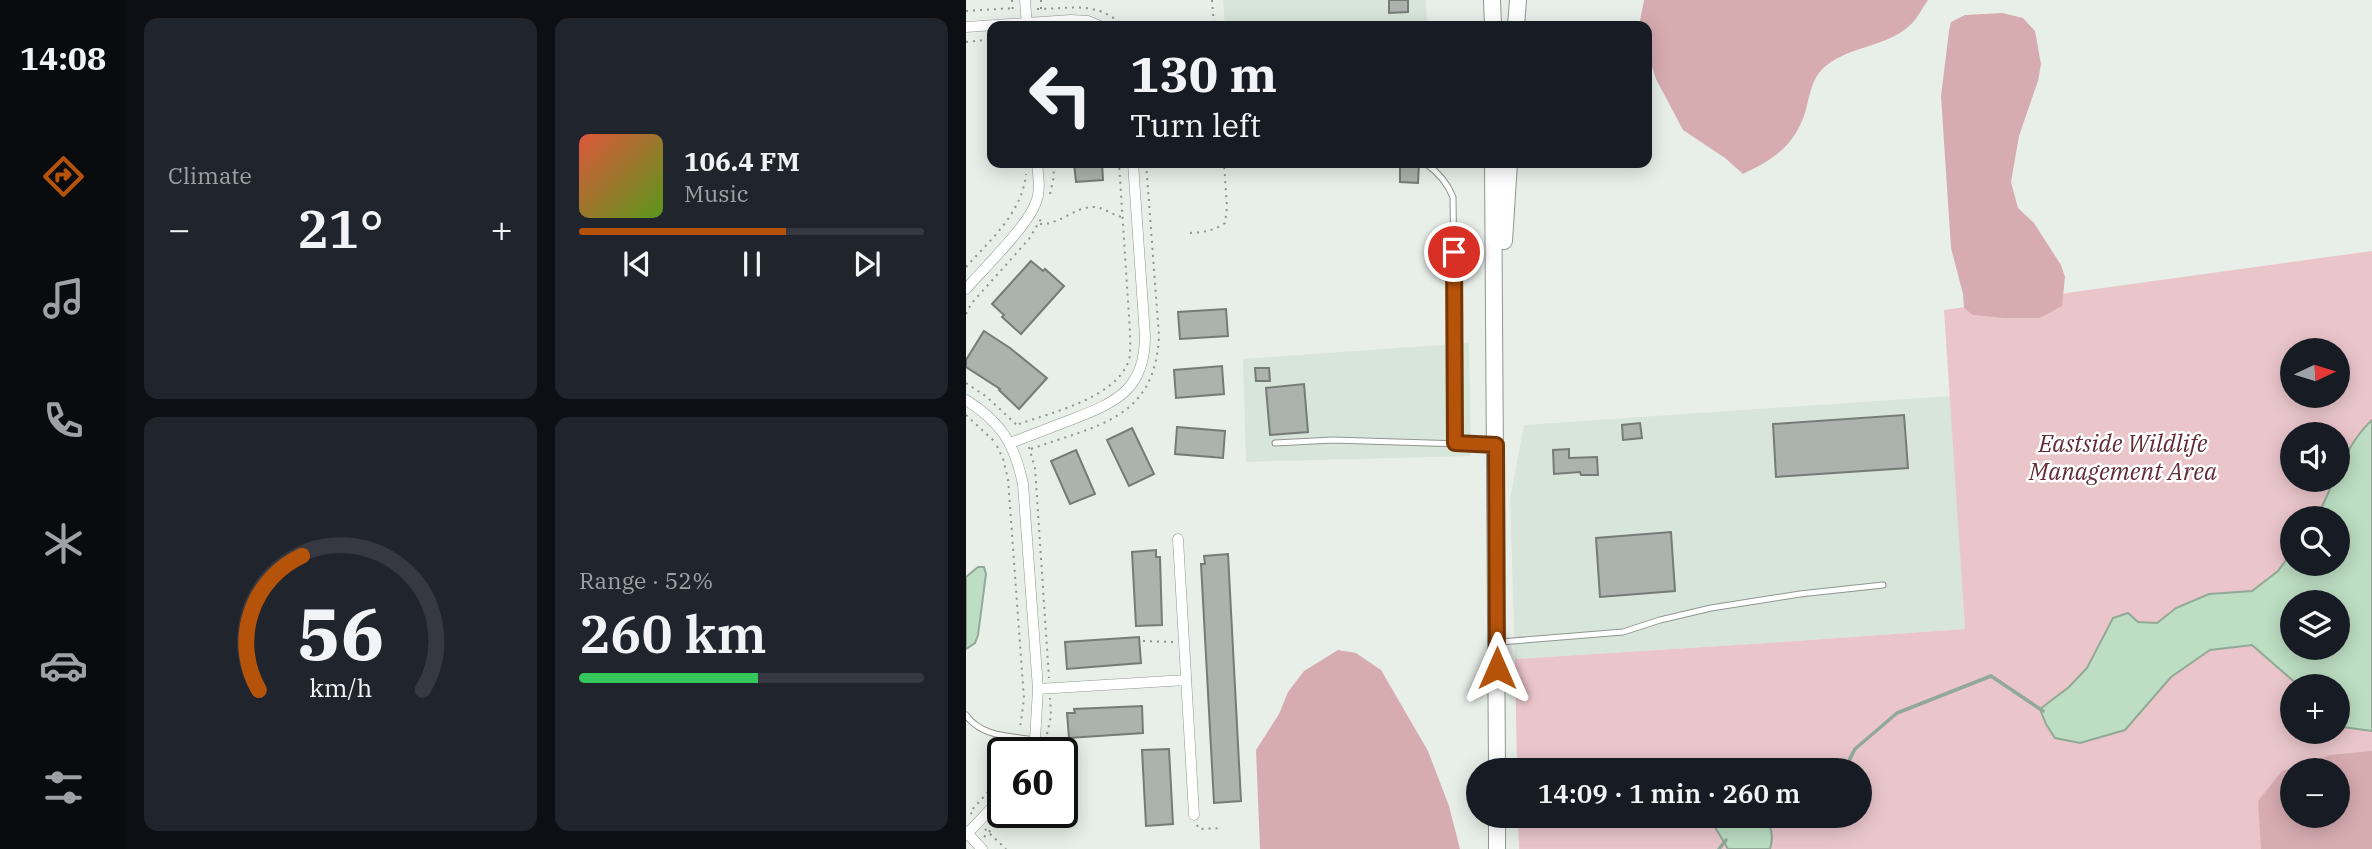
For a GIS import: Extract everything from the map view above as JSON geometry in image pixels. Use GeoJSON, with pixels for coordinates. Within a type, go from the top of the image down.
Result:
{"type":"FeatureCollection","features":[{"type":"Feature","properties":{"kind":"main road"},"geometry":{"type":"LineString","coordinates":[[1492,0],[1493,21]]}},
{"type":"Feature","properties":{"kind":"main road"},"geometry":{"type":"LineString","coordinates":[[1516,21],[1518,0]]}},
{"type":"Feature","properties":{"kind":"main road"},"geometry":{"type":"LineString","coordinates":[[1493,168],[1497,758]]}},
{"type":"Feature","properties":{"kind":"main road"},"geometry":{"type":"LineString","coordinates":[[1496,336],[1509,168]]}},
{"type":"Feature","properties":{"kind":"main road"},"geometry":{"type":"LineString","coordinates":[[1497,828],[1497,849]]}},
{"type":"Feature","properties":{"kind":"street"},"geometry":{"type":"LineString","coordinates":[[1025,0],[1027,21]]}},
{"type":"Feature","properties":{"kind":"street"},"geometry":{"type":"LineString","coordinates":[[1060,21],[1088,21]]}},
{"type":"Feature","properties":{"kind":"street"},"geometry":{"type":"LineString","coordinates":[[966,27],[987,26]]}},
{"type":"Feature","properties":{"kind":"street"},"geometry":{"type":"LineString","coordinates":[[966,289],[1029,216],[1037,200],[1037,168]]}},
{"type":"Feature","properties":{"kind":"street"},"geometry":{"type":"LineString","coordinates":[[1011,443],[1104,407],[1123,396],[1137,376],[1145,353],[1145,336],[1133,168]]}},
{"type":"Feature","properties":{"kind":"street"},"geometry":{"type":"LineString","coordinates":[[966,400],[996,422],[1011,443],[1023,484],[1038,689],[1035,737]]}},
{"type":"Feature","properties":{"kind":"street"},"geometry":{"type":"LineString","coordinates":[[1178,539],[1194,815]]}},
{"type":"Feature","properties":{"kind":"street"},"geometry":{"type":"LineString","coordinates":[[1038,689],[1186,680]]}},
{"type":"Feature","properties":{"kind":"street"},"geometry":{"type":"LineString","coordinates":[[982,849],[967,834],[987,813]]}},
{"type":"Feature","properties":{"kind":"lane"},"geometry":{"type":"LineString","coordinates":[[1432,168],[1448,184],[1453,197],[1455,443]]}},
{"type":"Feature","properties":{"kind":"lane"},"geometry":{"type":"LineString","coordinates":[[1276,443],[1333,440],[1496,445]]}},
{"type":"Feature","properties":{"kind":"lane"},"geometry":{"type":"LineString","coordinates":[[1497,643],[1623,632],[1711,608],[1883,585]]}},
{"type":"Feature","properties":{"kind":"lane"},"geometry":{"type":"LineString","coordinates":[[966,715],[972,724],[986,732],[1018,737]]}},
{"type":"Feature","properties":{"kind":"path"},"geometry":{"type":"LineString","coordinates":[[966,11],[1013,8],[1012,0]]}},
{"type":"Feature","properties":{"kind":"path"},"geometry":{"type":"LineString","coordinates":[[1041,0],[1041,9]]}},
{"type":"Feature","properties":{"kind":"path"},"geometry":{"type":"LineString","coordinates":[[1212,0],[1214,21]]}},
{"type":"Feature","properties":{"kind":"path"},"geometry":{"type":"LineString","coordinates":[[966,42],[987,40]]}},
{"type":"Feature","properties":{"kind":"path"},"geometry":{"type":"LineString","coordinates":[[966,383],[987,397],[1018,425],[1084,400],[1112,384],[1128,360],[1130,347],[1119,168]]}},
{"type":"Feature","properties":{"kind":"path"},"geometry":{"type":"LineString","coordinates":[[1146,168],[1152,237]]}},
{"type":"Feature","properties":{"kind":"path"},"geometry":{"type":"LineString","coordinates":[[1190,233],[1217,229],[1225,223],[1227,207],[1224,168]]}},
{"type":"Feature","properties":{"kind":"path"},"geometry":{"type":"LineString","coordinates":[[966,267],[1010,218],[1024,191],[1026,173]]}},
{"type":"Feature","properties":{"kind":"path"},"geometry":{"type":"LineString","coordinates":[[966,314],[971,304],[1039,224],[1050,224],[1080,209],[1093,207],[1122,217]]}},
{"type":"Feature","properties":{"kind":"path"},"geometry":{"type":"LineString","coordinates":[[1047,736],[1051,716],[1050,689],[1035,468],[1030,449],[1102,424],[1125,413],[1141,398]]}},
{"type":"Feature","properties":{"kind":"path"},"geometry":{"type":"LineString","coordinates":[[966,415],[995,442],[1008,479],[1024,699],[1018,737]]}},
{"type":"Feature","properties":{"kind":"path"},"geometry":{"type":"LineString","coordinates":[[1143,641],[1184,643]]}},
{"type":"Feature","properties":{"kind":"path"},"geometry":{"type":"LineString","coordinates":[[970,812],[987,793]]}},
{"type":"Feature","properties":{"kind":"path"},"geometry":{"type":"LineString","coordinates":[[1194,815],[1199,829],[1221,828]]}},
{"type":"Feature","properties":{"kind":"path"},"geometry":{"type":"LineString","coordinates":[[993,828],[988,833],[1006,849]]}},
{"type":"Feature","properties":{"kind":"shaded area"},"geometry":{"type":"Polygon","coordinates":[[[1223,0],[1426,0],[1427,21],[1225,21],[1223,0]]]}},
{"type":"Feature","properties":{"kind":"shaded area"},"geometry":{"type":"Polygon","coordinates":[[[1644,0],[1928,0],[1914,21],[1900,33],[1827,65],[1812,87],[1805,113],[1795,134],[1781,151],[1743,174],[1725,158],[1683,130],[1652,67],[1652,21],[1640,21],[1644,0]]]}},
{"type":"Feature","properties":{"kind":"shaded area"},"geometry":{"type":"Polygon","coordinates":[[[2002,13],[2023,18],[2035,31],[2041,64],[2019,136],[2011,182],[2018,208],[2034,223],[2061,265],[2065,277],[2062,306],[2040,318],[1973,315],[1964,308],[1951,248],[1941,96],[1949,31],[1951,22],[1965,15],[2002,13]]]}},
{"type":"Feature","properties":{"kind":"shaded area"},"geometry":{"type":"Polygon","coordinates":[[[1469,343],[1471,456],[1246,462],[1243,359],[1469,343]]]}},
{"type":"Feature","properties":{"kind":"shaded area"},"geometry":{"type":"Polygon","coordinates":[[[1951,396],[1965,629],[1515,659],[1510,499],[1524,425],[1951,396]]]}},
{"type":"Feature","properties":{"kind":"shaded area"},"geometry":{"type":"Polygon","coordinates":[[[2372,420],[2372,731],[2350,728],[2350,674],[2285,674],[2252,645],[2210,650],[2171,677],[2125,730],[2080,743],[2055,738],[2040,709],[2069,687],[2087,668],[2113,618],[2128,613],[2138,622],[2157,623],[2176,608],[2209,594],[2252,591],[2280,568],[2280,576],[2350,576],[2350,506],[2322,506],[2329,492],[2350,492],[2350,449],[2372,420]]]}},
{"type":"Feature","properties":{"kind":"shaded area"},"geometry":{"type":"Polygon","coordinates":[[[978,567],[984,567],[986,574],[978,635],[975,643],[966,649],[966,577],[978,567]]]}},
{"type":"Feature","properties":{"kind":"shaded area"},"geometry":{"type":"Polygon","coordinates":[[[1338,650],[1356,653],[1381,670],[1428,751],[1449,806],[1460,849],[1260,849],[1256,750],[1279,714],[1288,692],[1304,671],[1338,650]]]}},
{"type":"Feature","properties":{"kind":"shaded area"},"geometry":{"type":"Polygon","coordinates":[[[2372,751],[2372,849],[2261,849],[2258,801],[2280,774],[2280,828],[2350,828],[2350,758],[2321,758],[2372,751]]]}},
{"type":"Feature","properties":{"kind":"shaded area"},"geometry":{"type":"Polygon","coordinates":[[[1716,828],[1771,828],[1770,849],[1728,849],[1716,828]]]}},
{"type":"Feature","properties":{"kind":"green space","name":"Eastside Wildlife Management Area"},"geometry":{"type":"Polygon","coordinates":[[[2372,251],[2372,849],[1519,849],[1518,828],[1872,828],[1872,758],[1517,758],[1515,659],[1965,629],[1944,310],[2372,251]]]}},
{"type":"Feature","properties":{"kind":"building"},"geometry":{"type":"Polygon","coordinates":[[[1389,0],[1408,0],[1408,12],[1389,13],[1389,0]]]}},
{"type":"Feature","properties":{"kind":"building"},"geometry":{"type":"Polygon","coordinates":[[[1075,168],[1102,168],[1103,180],[1076,182],[1075,168]]]}},
{"type":"Feature","properties":{"kind":"building"},"geometry":{"type":"Polygon","coordinates":[[[1400,168],[1419,168],[1418,183],[1400,182],[1400,168]]]}},
{"type":"Feature","properties":{"kind":"building"},"geometry":{"type":"Polygon","coordinates":[[[1031,261],[1064,286],[1021,334],[992,304],[1031,261]]]}},
{"type":"Feature","properties":{"kind":"building"},"geometry":{"type":"Polygon","coordinates":[[[1226,309],[1228,336],[1180,339],[1178,312],[1226,309]]]}},
{"type":"Feature","properties":{"kind":"building"},"geometry":{"type":"Polygon","coordinates":[[[984,331],[1047,378],[1019,409],[1000,389],[966,367],[966,360],[984,331]]]}},
{"type":"Feature","properties":{"kind":"building"},"geometry":{"type":"Polygon","coordinates":[[[1222,366],[1224,394],[1176,398],[1174,370],[1222,366]]]}},
{"type":"Feature","properties":{"kind":"building"},"geometry":{"type":"Polygon","coordinates":[[[1255,368],[1269,368],[1270,381],[1256,381],[1255,368]]]}},
{"type":"Feature","properties":{"kind":"building"},"geometry":{"type":"Polygon","coordinates":[[[1304,384],[1308,432],[1270,435],[1266,388],[1304,384]]]}},
{"type":"Feature","properties":{"kind":"building"},"geometry":{"type":"Polygon","coordinates":[[[1904,415],[1908,468],[1776,477],[1773,424],[1904,415]]]}},
{"type":"Feature","properties":{"kind":"building"},"geometry":{"type":"Polygon","coordinates":[[[1640,423],[1642,438],[1623,440],[1622,425],[1640,423]]]}},
{"type":"Feature","properties":{"kind":"building"},"geometry":{"type":"Polygon","coordinates":[[[1177,427],[1225,431],[1223,458],[1175,454],[1177,427]]]}},
{"type":"Feature","properties":{"kind":"building"},"geometry":{"type":"Polygon","coordinates":[[[1132,428],[1154,474],[1129,486],[1107,440],[1132,428]]]}},
{"type":"Feature","properties":{"kind":"building"},"geometry":{"type":"Polygon","coordinates":[[[1569,449],[1569,458],[1597,457],[1598,475],[1581,475],[1580,472],[1554,474],[1553,450],[1569,449]]]}},
{"type":"Feature","properties":{"kind":"building"},"geometry":{"type":"Polygon","coordinates":[[[1076,450],[1095,494],[1070,504],[1051,461],[1076,450]]]}},
{"type":"Feature","properties":{"kind":"building"},"geometry":{"type":"Polygon","coordinates":[[[1671,532],[1675,591],[1600,597],[1596,538],[1671,532]]]}},
{"type":"Feature","properties":{"kind":"building"},"geometry":{"type":"Polygon","coordinates":[[[1156,550],[1156,557],[1160,557],[1162,625],[1136,626],[1132,552],[1156,550]]]}},
{"type":"Feature","properties":{"kind":"building"},"geometry":{"type":"Polygon","coordinates":[[[1228,554],[1241,801],[1214,803],[1201,564],[1205,564],[1204,556],[1228,554]]]}},
{"type":"Feature","properties":{"kind":"building"},"geometry":{"type":"Polygon","coordinates":[[[1139,637],[1141,663],[1067,669],[1065,642],[1139,637]]]}},
{"type":"Feature","properties":{"kind":"building"},"geometry":{"type":"Polygon","coordinates":[[[1142,706],[1143,733],[1069,737],[1067,713],[1075,713],[1074,709],[1142,706]]]}},
{"type":"Feature","properties":{"kind":"building"},"geometry":{"type":"Polygon","coordinates":[[[1169,749],[1173,824],[1146,826],[1142,750],[1169,749]]]}},
{"type":"Feature","properties":{"kind":"waterway"},"geometry":{"type":"LineString","coordinates":[[1850,758],[1855,749],[1897,713],[1991,676],[2043,711]]}},
{"type":"Feature","properties":{"kind":"waterway"},"geometry":{"type":"LineString","coordinates":[[1719,849],[1726,840]]}},
{"type":"Feature","properties":{"kind":"route"},"geometry":{"type":"LineString","coordinates":[[1454,252],[1455,443],[1496,445],[1497,668]]}}]}
